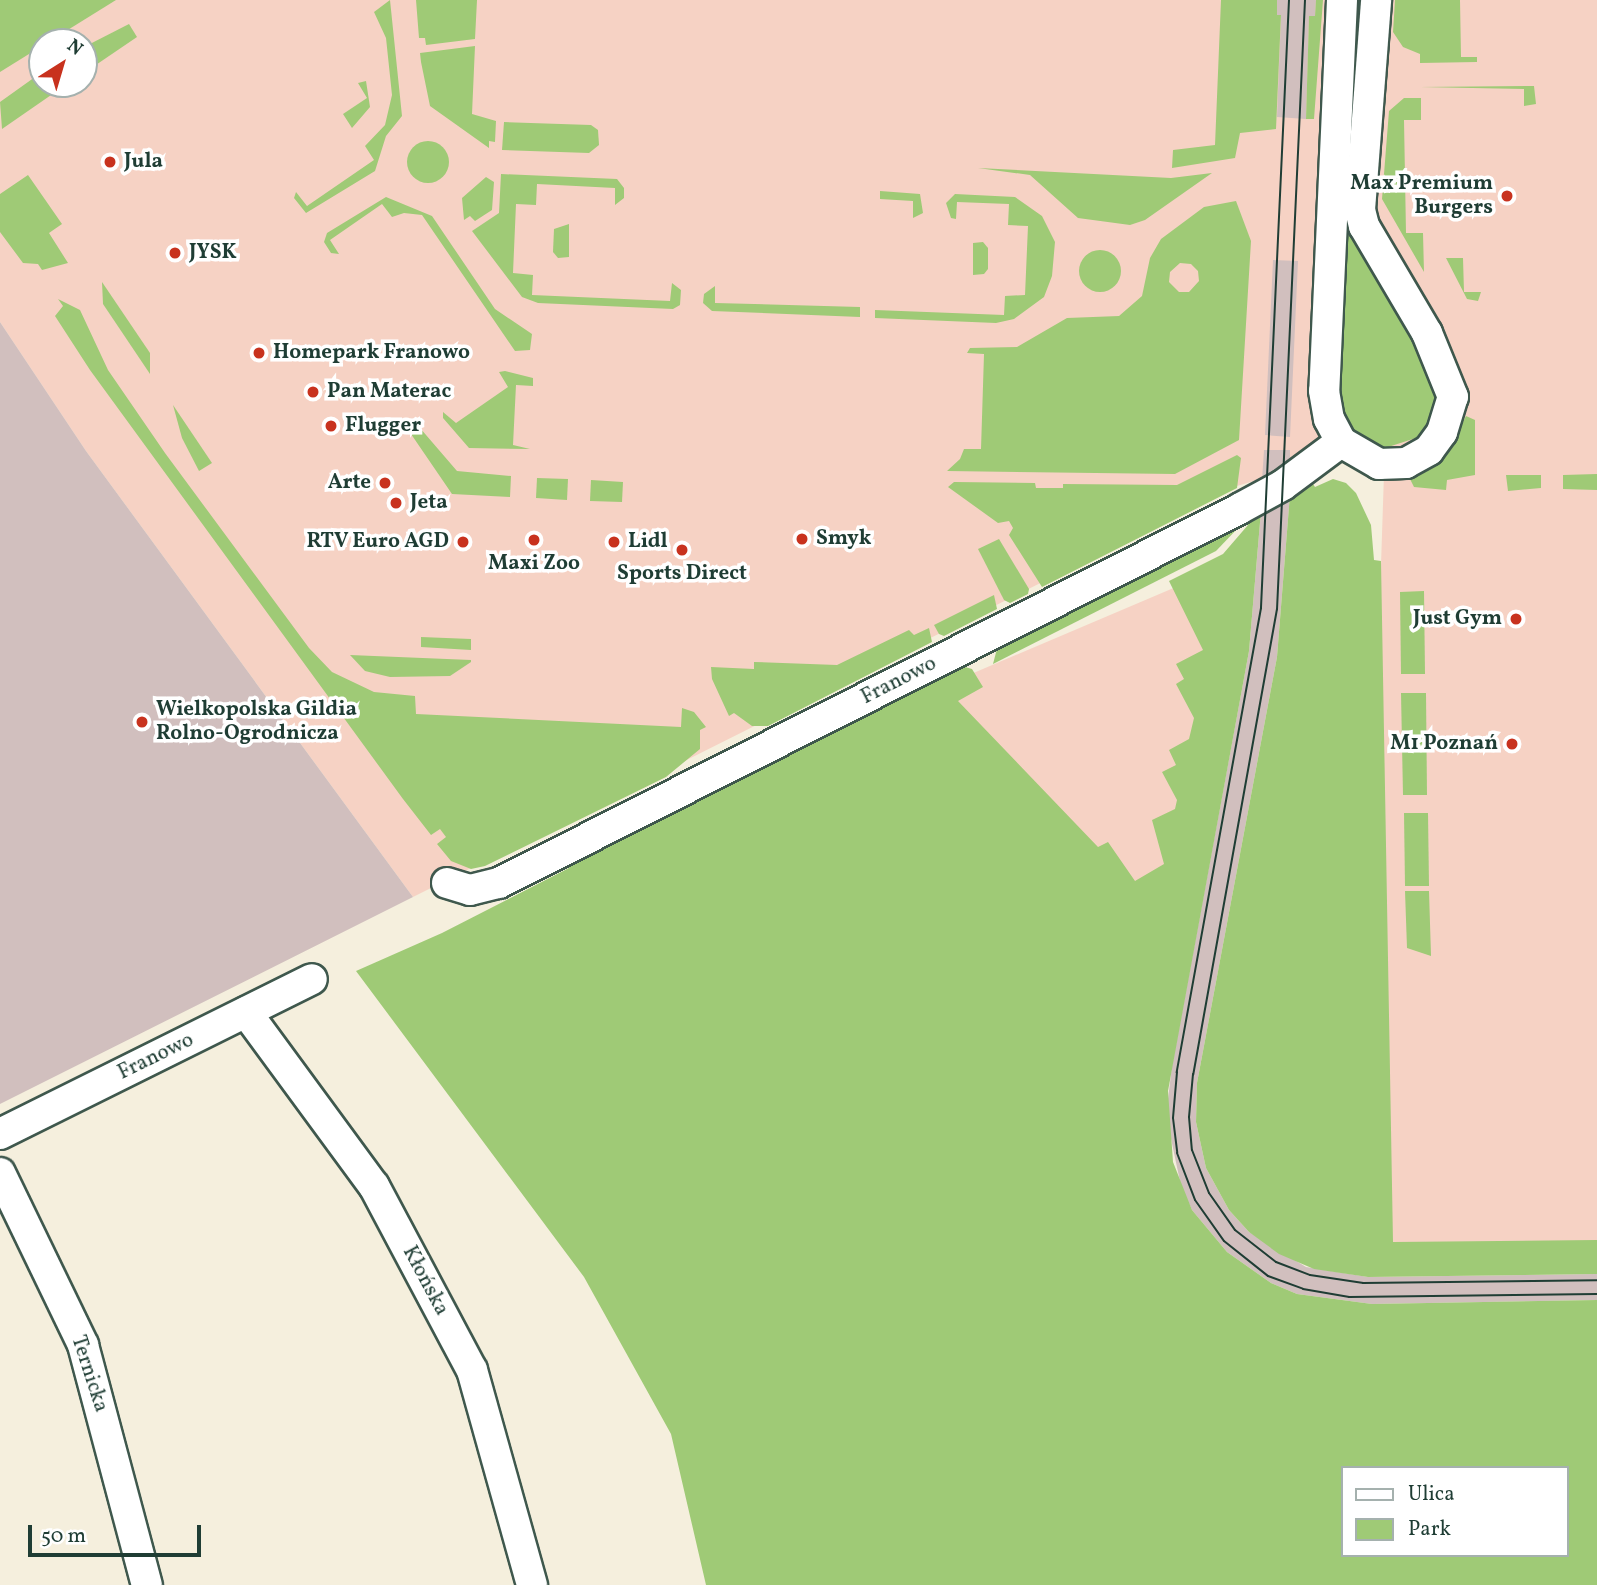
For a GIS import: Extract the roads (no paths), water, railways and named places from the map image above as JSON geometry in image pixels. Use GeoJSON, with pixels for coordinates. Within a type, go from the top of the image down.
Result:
{"type":"FeatureCollection","features":[{"type":"Feature","properties":{"kind":"street"},"geometry":{"type":"LineString","coordinates":[[1342,0],[1324,391],[1341,442],[1379,464],[1406,463],[1429,450],[1442,432],[1453,397],[1427,333],[1364,226],[1360,210],[1376,0]]}},
{"type":"Feature","properties":{"kind":"street","name":"Franowo"},"geometry":{"type":"LineString","coordinates":[[447,884],[470,890],[499,883],[1237,510],[1283,485],[1341,442]]}},
{"type":"Feature","properties":{"kind":"street","name":"Franowo"},"geometry":{"type":"LineString","coordinates":[[0,1134],[312,979]]}},
{"type":"Feature","properties":{"kind":"street","name":"Kłońska"},"geometry":{"type":"LineString","coordinates":[[246,1012],[374,1186],[472,1370],[532,1585]]}},
{"type":"Feature","properties":{"kind":"street","name":"Ternicka"},"geometry":{"type":"LineString","coordinates":[[0,1174],[83,1345],[147,1585]]}},
{"type":"Feature","properties":{"kind":"tram line"},"geometry":{"type":"LineString","coordinates":[[1289,0],[1261,608],[1177,1072],[1173,1118],[1177,1153],[1195,1200],[1224,1241],[1268,1276],[1303,1289],[1349,1297],[1597,1294]]}},
{"type":"Feature","properties":{"kind":"tram line"},"geometry":{"type":"LineString","coordinates":[[1305,0],[1277,609],[1193,1074],[1189,1117],[1192,1150],[1209,1193],[1235,1230],[1276,1262],[1310,1275],[1363,1283],[1597,1280]]}},
{"type":"Feature","properties":{"kind":"place","name":"Jula"},"geometry":{"type":"Point","coordinates":[110,162]}},
{"type":"Feature","properties":{"kind":"place","name":"Max Premium Burgers"},"geometry":{"type":"Point","coordinates":[1507,196]}},
{"type":"Feature","properties":{"kind":"place","name":"JYSK"},"geometry":{"type":"Point","coordinates":[175,253]}},
{"type":"Feature","properties":{"kind":"place","name":"Homepark Franowo"},"geometry":{"type":"Point","coordinates":[259,353]}},
{"type":"Feature","properties":{"kind":"place","name":"Pan Materac"},"geometry":{"type":"Point","coordinates":[313,392]}},
{"type":"Feature","properties":{"kind":"place","name":"Flugger"},"geometry":{"type":"Point","coordinates":[331,426]}},
{"type":"Feature","properties":{"kind":"place","name":"Arte"},"geometry":{"type":"Point","coordinates":[385,483]}},
{"type":"Feature","properties":{"kind":"place","name":"Jeta"},"geometry":{"type":"Point","coordinates":[396,503]}},
{"type":"Feature","properties":{"kind":"place","name":"Smyk"},"geometry":{"type":"Point","coordinates":[802,539]}},
{"type":"Feature","properties":{"kind":"place","name":"Maxi Zoo"},"geometry":{"type":"Point","coordinates":[534,540]}},
{"type":"Feature","properties":{"kind":"place","name":"RTV Euro AGD"},"geometry":{"type":"Point","coordinates":[463,542]}},
{"type":"Feature","properties":{"kind":"place","name":"Lidl"},"geometry":{"type":"Point","coordinates":[614,542]}},
{"type":"Feature","properties":{"kind":"place","name":"Sports Direct"},"geometry":{"type":"Point","coordinates":[682,550]}},
{"type":"Feature","properties":{"kind":"place","name":"Just Gym"},"geometry":{"type":"Point","coordinates":[1516,619]}},
{"type":"Feature","properties":{"kind":"place","name":"Wielkopolska Gildia Rolno-Ogrodnicza"},"geometry":{"type":"Point","coordinates":[142,722]}},
{"type":"Feature","properties":{"kind":"place","name":"M1 Poznań"},"geometry":{"type":"Point","coordinates":[1512,744]}}]}
